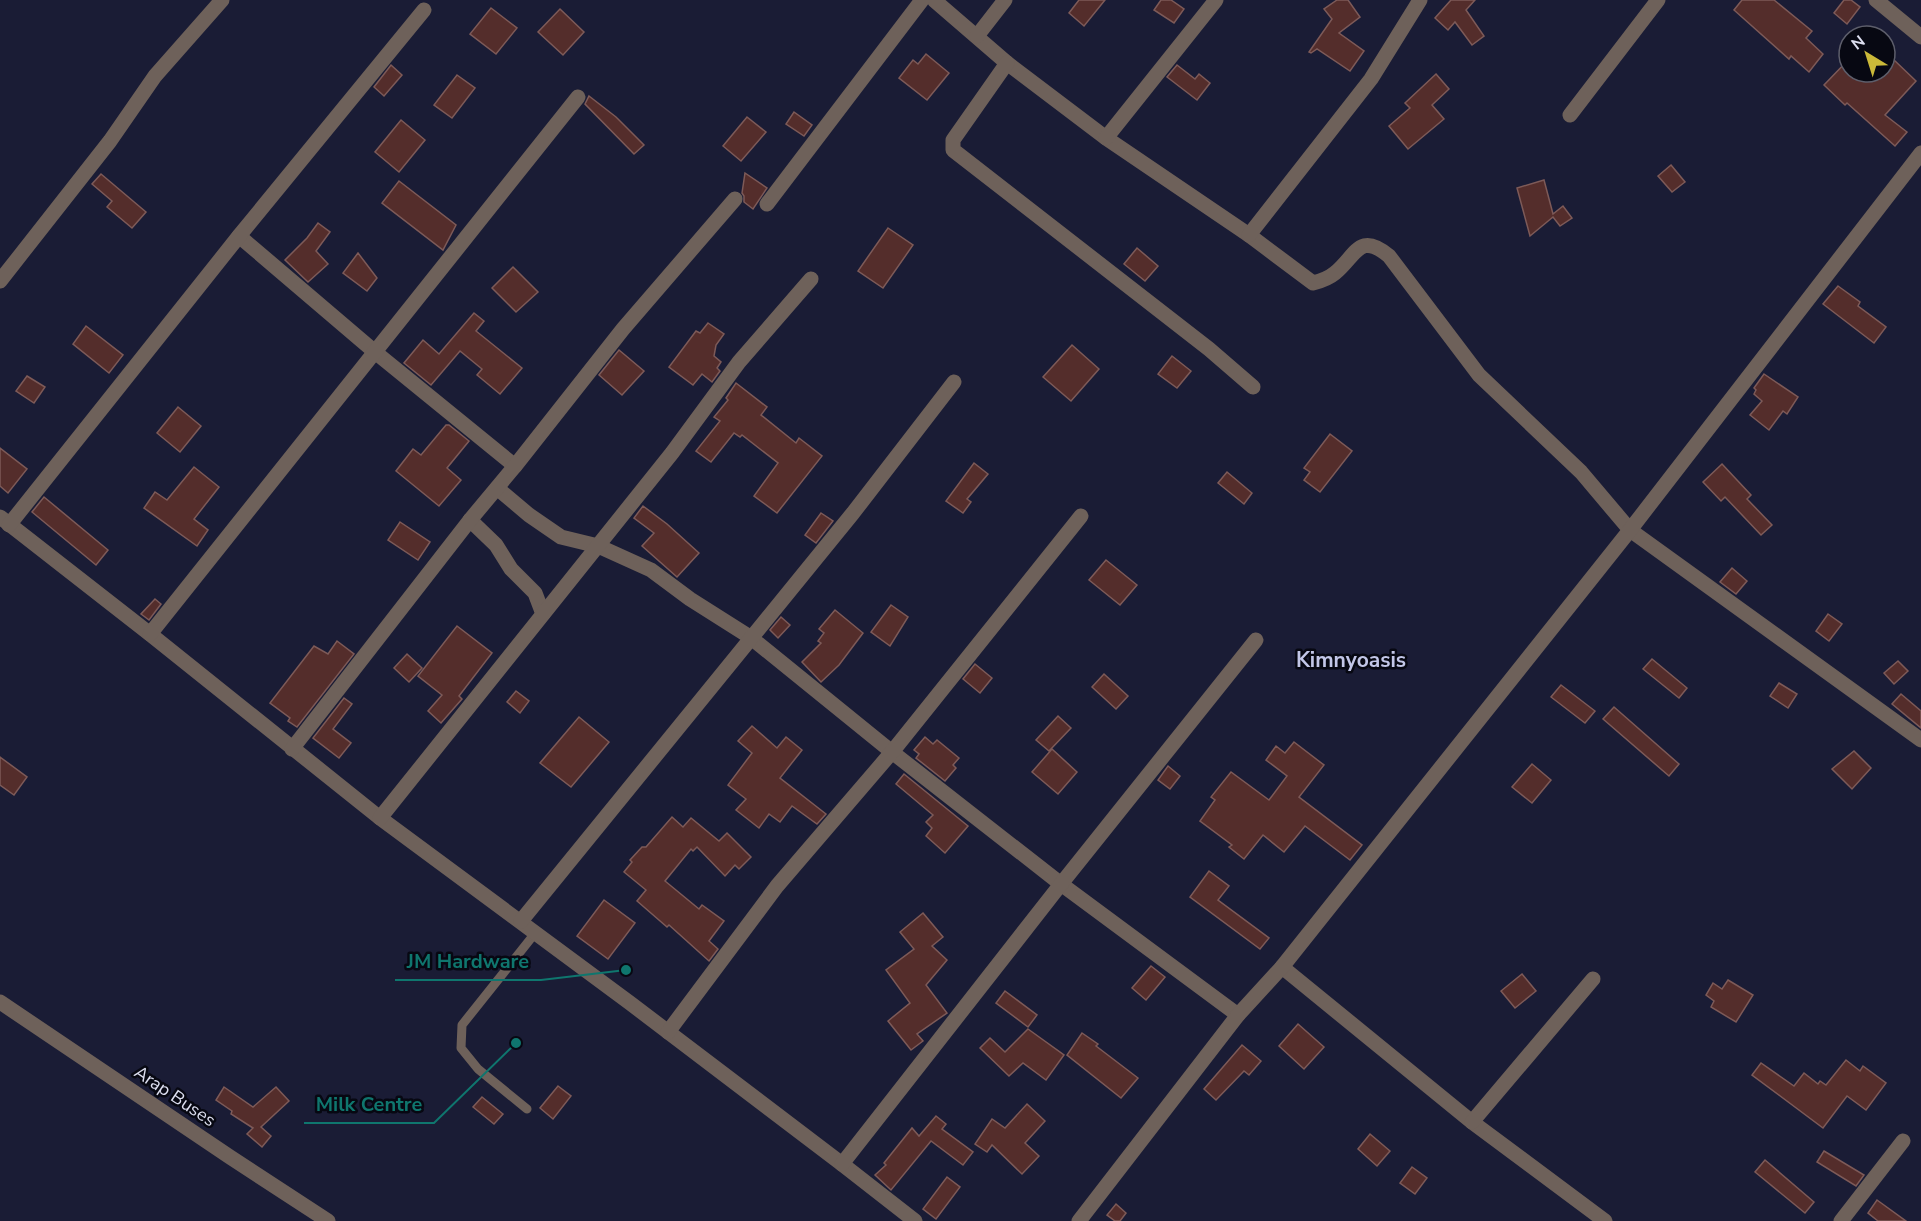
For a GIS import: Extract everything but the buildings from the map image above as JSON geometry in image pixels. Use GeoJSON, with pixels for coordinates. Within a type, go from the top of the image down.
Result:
{"type":"FeatureCollection","features":[{"type":"Feature","properties":{"kind":"street"},"geometry":{"type":"LineString","coordinates":[[0,281],[110,141],[155,76],[222,0]]}},
{"type":"Feature","properties":{"kind":"street"},"geometry":{"type":"LineString","coordinates":[[767,204],[922,0]]}},
{"type":"Feature","properties":{"kind":"street"},"geometry":{"type":"LineString","coordinates":[[934,0],[1007,63],[1106,138],[1249,235],[1313,283],[1324,280],[1336,272],[1361,246],[1370,245],[1380,248],[1389,256],[1479,375],[1581,472],[1630,530],[1921,740]]}},
{"type":"Feature","properties":{"kind":"street"},"geometry":{"type":"LineString","coordinates":[[977,36],[1005,0]]}},
{"type":"Feature","properties":{"kind":"street"},"geometry":{"type":"LineString","coordinates":[[1106,138],[1216,0]]}},
{"type":"Feature","properties":{"kind":"street"},"geometry":{"type":"LineString","coordinates":[[1249,235],[1371,79],[1420,0]]}},
{"type":"Feature","properties":{"kind":"street"},"geometry":{"type":"LineString","coordinates":[[1570,115],[1658,0]]}},
{"type":"Feature","properties":{"kind":"street"},"geometry":{"type":"LineString","coordinates":[[1876,0],[1921,37]]}},
{"type":"Feature","properties":{"kind":"street"},"geometry":{"type":"LineString","coordinates":[[424,10],[5,521],[380,818],[536,932],[915,1221]]}},
{"type":"Feature","properties":{"kind":"street"},"geometry":{"type":"LineString","coordinates":[[1007,63],[952,140],[953,150],[1209,349],[1253,387]]}},
{"type":"Feature","properties":{"kind":"street"},"geometry":{"type":"LineString","coordinates":[[150,634],[578,97]]}},
{"type":"Feature","properties":{"kind":"street"},"geometry":{"type":"LineString","coordinates":[[1079,1221],[1238,1015],[1282,967],[1630,530],[1921,153]]}},
{"type":"Feature","properties":{"kind":"street"},"geometry":{"type":"LineString","coordinates":[[292,749],[470,520],[623,329],[735,199]]}},
{"type":"Feature","properties":{"kind":"street"},"geometry":{"type":"LineString","coordinates":[[239,236],[375,352],[515,466]]}},
{"type":"Feature","properties":{"kind":"street"},"geometry":{"type":"LineString","coordinates":[[380,818],[672,453],[739,362],[811,279]]}},
{"type":"Feature","properties":{"kind":"street"},"geometry":{"type":"LineString","coordinates":[[521,921],[853,513],[954,382]]}},
{"type":"Feature","properties":{"kind":"street"},"geometry":{"type":"LineString","coordinates":[[497,488],[561,537],[598,546],[651,570],[690,599],[750,637],[1061,884],[1238,1015]]}},
{"type":"Feature","properties":{"kind":"street"},"geometry":{"type":"LineString","coordinates":[[668,1032],[777,886],[892,752],[1081,516]]}},
{"type":"Feature","properties":{"kind":"street"},"geometry":{"type":"LineString","coordinates":[[470,520],[496,545],[511,569],[535,593],[543,614]]}},
{"type":"Feature","properties":{"kind":"street"},"geometry":{"type":"LineString","coordinates":[[843,1164],[1061,884],[1256,640]]}},
{"type":"Feature","properties":{"kind":"street"},"geometry":{"type":"LineString","coordinates":[[1282,967],[1472,1122],[1605,1221]]}},
{"type":"Feature","properties":{"kind":"street"},"geometry":{"type":"LineString","coordinates":[[1472,1122],[1593,979]]}},
{"type":"Feature","properties":{"kind":"street","name":"Arap Buses"},"geometry":{"type":"LineString","coordinates":[[0,1002],[328,1221]]}},
{"type":"Feature","properties":{"kind":"street"},"geometry":{"type":"LineString","coordinates":[[1840,1221],[1903,1141]]}},
{"type":"Feature","properties":{"kind":"lane"},"geometry":{"type":"LineString","coordinates":[[527,1109],[478,1069],[461,1048],[462,1025],[536,932]]}},
{"type":"Feature","properties":{"kind":"place","name":"JM Hardware"},"geometry":{"type":"Point","coordinates":[626,970]}},
{"type":"Feature","properties":{"kind":"place","name":"Milk Centre"},"geometry":{"type":"Point","coordinates":[516,1043]}},
{"type":"Feature","properties":{"kind":"district","name":"Kimnyoasis"},"geometry":{"type":"Point","coordinates":[1351,660]}}]}
